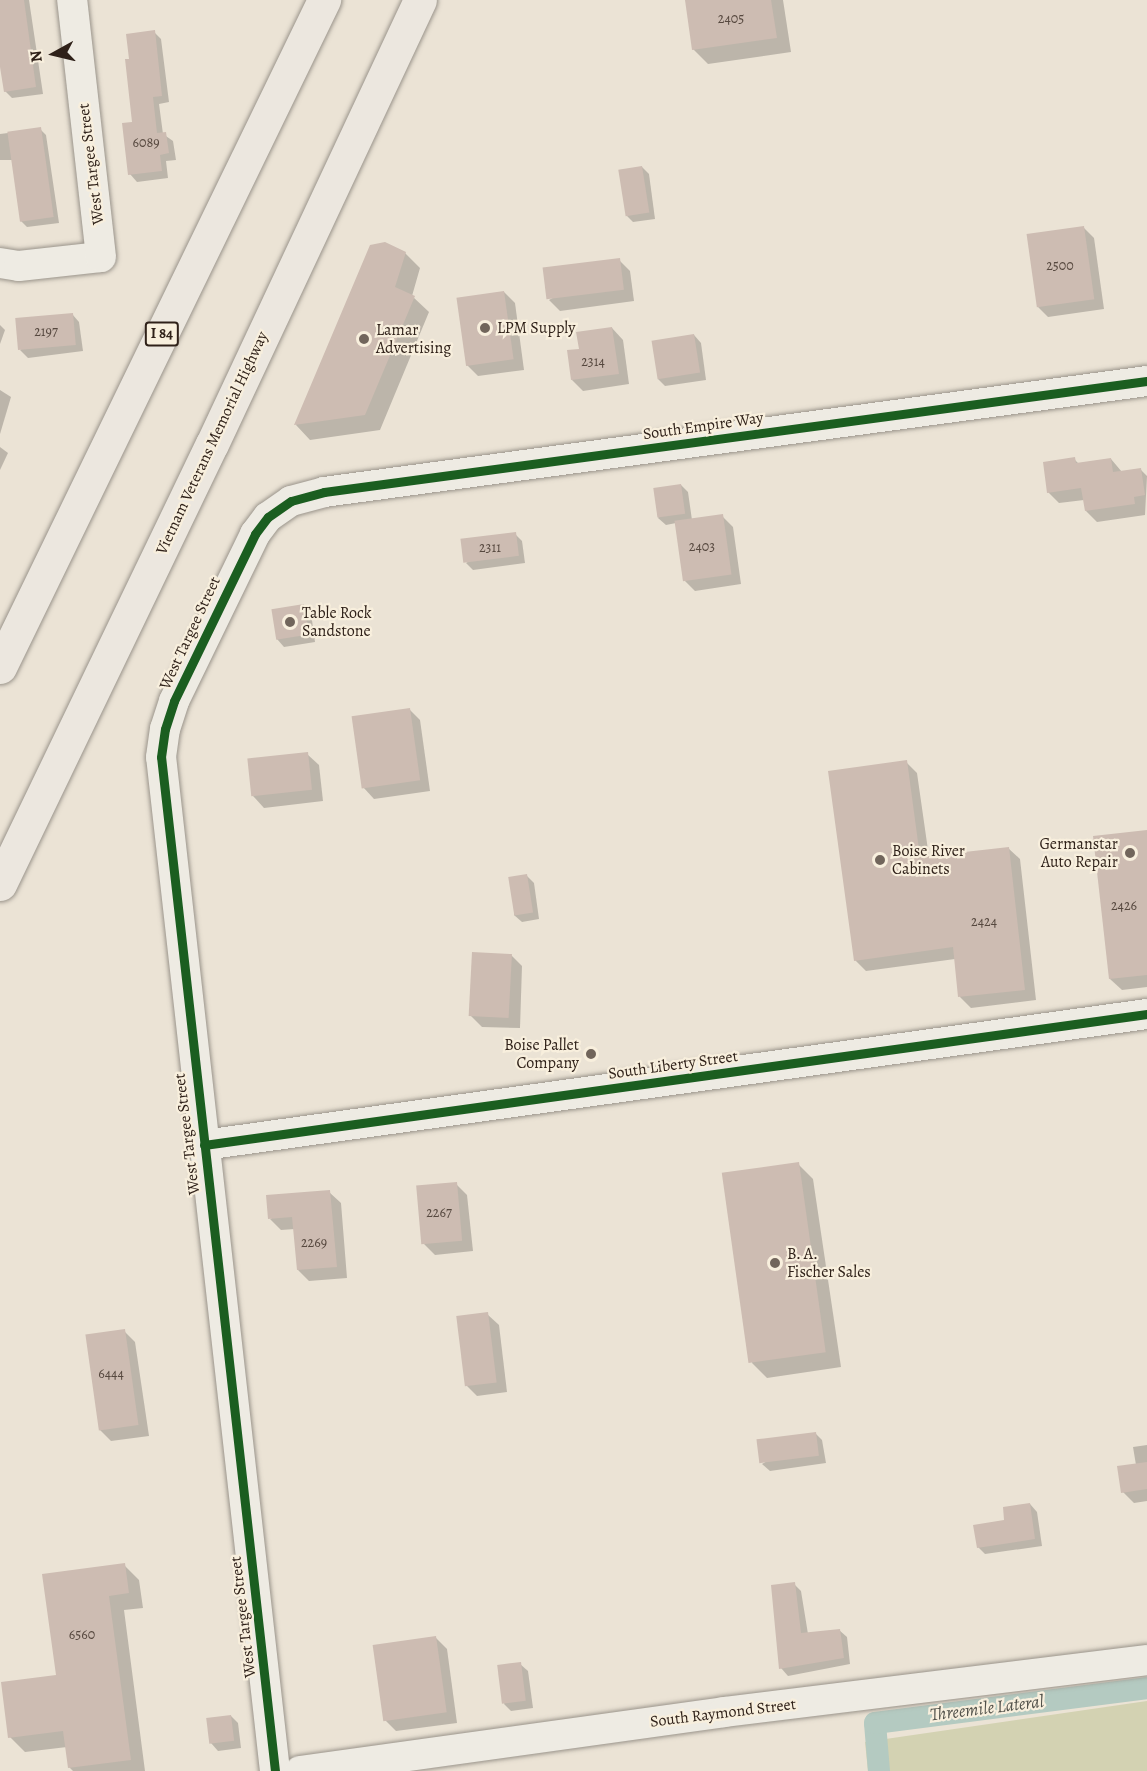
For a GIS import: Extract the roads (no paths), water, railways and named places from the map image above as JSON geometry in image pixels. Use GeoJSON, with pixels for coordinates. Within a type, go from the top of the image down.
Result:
{"type":"FeatureCollection","features":[{"type":"Feature","properties":{"kind":"highway","name":"I 84"},"geometry":{"type":"LineString","coordinates":[[0,668],[324,0]]}},
{"type":"Feature","properties":{"kind":"highway","name":"Vietnam Veterans Memorial Highway"},"geometry":{"type":"LineString","coordinates":[[0,884],[212,444],[420,0]]}},
{"type":"Feature","properties":{"kind":"street","name":"West Targee Street"},"geometry":{"type":"LineString","coordinates":[[0,263],[19,266],[101,257],[72,0]]}},
{"type":"Feature","properties":{"kind":"street","name":"South Empire Way"},"geometry":{"type":"LineString","coordinates":[[268,517],[291,501],[324,492],[1147,381]]}},
{"type":"Feature","properties":{"kind":"street","name":"West Targee Street"},"geometry":{"type":"LineString","coordinates":[[268,517],[242,556],[174,701],[165,729],[161,757],[275,1771]]}},
{"type":"Feature","properties":{"kind":"street","name":"South Liberty Street"},"geometry":{"type":"LineString","coordinates":[[204,1145],[1147,1014]]}},
{"type":"Feature","properties":{"kind":"street","name":"South Raymond Street"},"geometry":{"type":"LineString","coordinates":[[300,1771],[712,1714],[1147,1660]]}},
{"type":"Feature","properties":{"kind":"waterway","name":"Threemile Lateral"},"geometry":{"type":"LineString","coordinates":[[879,1771],[875,1723],[1147,1688]]}},
{"type":"Feature","properties":{"kind":"place","name":"LPM Supply"},"geometry":{"type":"Point","coordinates":[485,328]}},
{"type":"Feature","properties":{"kind":"place","name":"Lamar Advertising"},"geometry":{"type":"Point","coordinates":[364,339]}},
{"type":"Feature","properties":{"kind":"place","name":"Table Rock Sandstone"},"geometry":{"type":"Point","coordinates":[290,622]}},
{"type":"Feature","properties":{"kind":"place","name":"Germanstar Auto Repair"},"geometry":{"type":"Point","coordinates":[1130,853]}},
{"type":"Feature","properties":{"kind":"place","name":"Boise River Cabinets"},"geometry":{"type":"Point","coordinates":[880,860]}},
{"type":"Feature","properties":{"kind":"place","name":"Boise Pallet Company"},"geometry":{"type":"Point","coordinates":[591,1054]}},
{"type":"Feature","properties":{"kind":"place","name":"B. A. Fischer Sales"},"geometry":{"type":"Point","coordinates":[775,1263]}}]}
